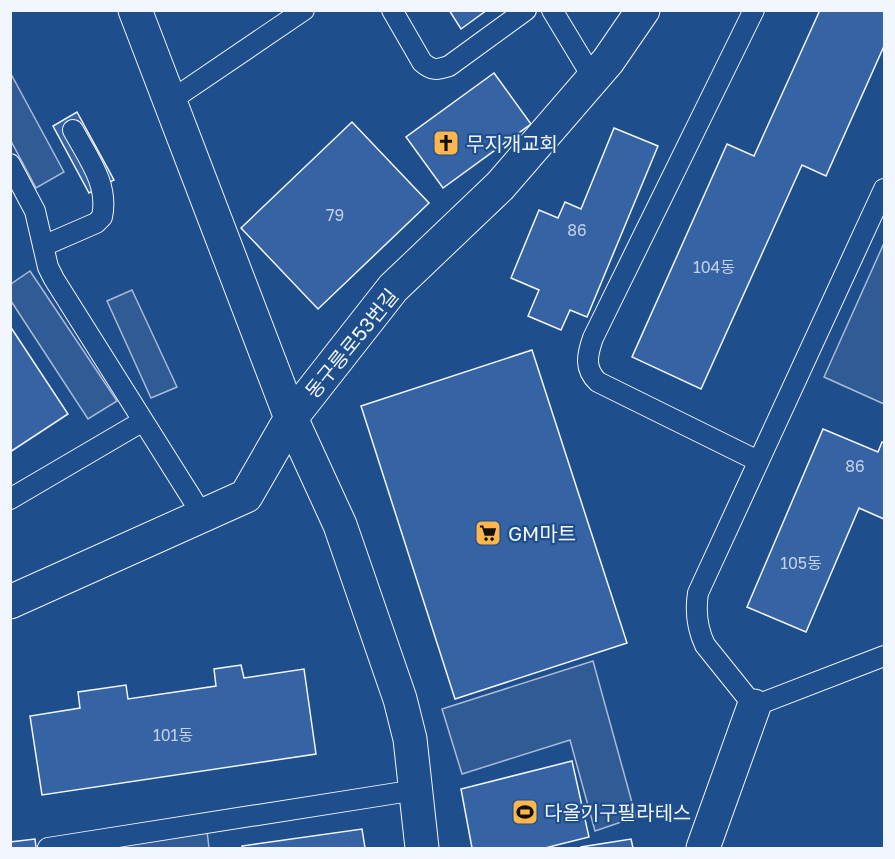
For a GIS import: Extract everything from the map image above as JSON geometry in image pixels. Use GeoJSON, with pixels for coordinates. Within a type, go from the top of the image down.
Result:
{"type":"FeatureCollection","features":[{"type":"Feature","properties":{"kind":"street"},"geometry":{"type":"LineString","coordinates":[[135,10],[291,418],[340,525],[400,699],[410,739],[422,849]]}},
{"type":"Feature","properties":{"kind":"street","name":"동구릉로53번길"},"geometry":{"type":"LineString","coordinates":[[10,602],[246,496],[291,418],[393,288],[500,186],[593,78],[644,10]]}},
{"type":"Feature","properties":{"kind":"street"},"geometry":{"type":"LineString","coordinates":[[703,849],[754,706]]}},
{"type":"Feature","properties":{"kind":"lane"},"geometry":{"type":"LineString","coordinates":[[170,101],[304,10]]}},
{"type":"Feature","properties":{"kind":"lane"},"geometry":{"type":"LineString","coordinates":[[392,10],[422,62],[436,70],[449,66],[526,10]]}},
{"type":"Feature","properties":{"kind":"lane"},"geometry":{"type":"LineString","coordinates":[[552,10],[593,78]]}},
{"type":"Feature","properties":{"kind":"lane"},"geometry":{"type":"LineString","coordinates":[[754,10],[593,338],[587,363],[589,375],[598,382],[758,461]]}},
{"type":"Feature","properties":{"kind":"lane"},"geometry":{"type":"LineString","coordinates":[[43,246],[96,223],[102,217],[104,194],[100,179],[73,130]]}},
{"type":"Feature","properties":{"kind":"lane"},"geometry":{"type":"LineString","coordinates":[[10,164],[35,211],[54,279],[203,516]]}},
{"type":"Feature","properties":{"kind":"lane"},"geometry":{"type":"LineString","coordinates":[[885,189],[698,593],[696,607],[700,633],[705,645],[754,706],[885,656]]}},
{"type":"Feature","properties":{"kind":"lane"},"geometry":{"type":"LineString","coordinates":[[10,499],[143,421]]}},
{"type":"Feature","properties":{"kind":"lane"},"geometry":{"type":"LineString","coordinates":[[48,849],[124,842],[416,790]]}},
{"type":"Feature","properties":{"kind":"shaded area"},"geometry":{"type":"Polygon","coordinates":[[[11,74],[64,172],[36,188],[11,141],[11,74]]]}},
{"type":"Feature","properties":{"kind":"shaded area"},"geometry":{"type":"Polygon","coordinates":[[[884,243],[884,404],[824,377],[884,243]]]}},
{"type":"Feature","properties":{"kind":"shaded area"},"geometry":{"type":"Polygon","coordinates":[[[30,271],[117,401],[88,419],[11,301],[11,284],[30,271]]]}},
{"type":"Feature","properties":{"kind":"shaded area"},"geometry":{"type":"Polygon","coordinates":[[[132,290],[177,387],[151,398],[107,301],[132,290]]]}},
{"type":"Feature","properties":{"kind":"shaded area"},"geometry":{"type":"Polygon","coordinates":[[[593,661],[636,817],[595,831],[570,740],[462,774],[442,709],[593,661]]]}},
{"type":"Feature","properties":{"kind":"shaded area"},"geometry":{"type":"Polygon","coordinates":[[[207,831],[209,848],[97,848],[207,831]]]}},
{"type":"Feature","properties":{"kind":"building"},"geometry":{"type":"Polygon","coordinates":[[[449,10],[487,10],[461,29],[449,10]]]}},
{"type":"Feature","properties":{"kind":"building"},"geometry":{"type":"Polygon","coordinates":[[[820,10],[884,10],[884,46],[826,176],[802,165],[701,389],[632,357],[727,144],[754,156],[820,10]]]}},
{"type":"Feature","properties":{"kind":"building"},"geometry":{"type":"Polygon","coordinates":[[[494,73],[531,124],[443,188],[406,137],[494,73]]]}},
{"type":"Feature","properties":{"kind":"building"},"geometry":{"type":"Polygon","coordinates":[[[77,112],[114,180],[89,193],[53,126],[77,112]]]}},
{"type":"Feature","properties":{"kind":"building"},"geometry":{"type":"Polygon","coordinates":[[[352,122],[429,203],[318,309],[241,228],[352,122]]]}},
{"type":"Feature","properties":{"kind":"building"},"geometry":{"type":"Polygon","coordinates":[[[614,128],[658,146],[587,317],[570,310],[561,330],[528,316],[539,290],[511,278],[539,210],[558,218],[565,202],[581,209],[614,128]]]}},
{"type":"Feature","properties":{"kind":"building"},"geometry":{"type":"Polygon","coordinates":[[[10,326],[68,414],[10,452],[10,326]]]}},
{"type":"Feature","properties":{"kind":"building"},"geometry":{"type":"Polygon","coordinates":[[[532,350],[627,643],[455,699],[361,406],[532,350]]]}},
{"type":"Feature","properties":{"kind":"building"},"geometry":{"type":"Polygon","coordinates":[[[823,429],[878,452],[882,442],[884,443],[884,519],[859,508],[806,632],[747,607],[823,429]]]}},
{"type":"Feature","properties":{"kind":"building"},"geometry":{"type":"Polygon","coordinates":[[[241,665],[244,678],[304,669],[316,754],[42,795],[30,716],[80,708],[78,692],[126,685],[128,699],[216,686],[214,669],[241,665]]]}},
{"type":"Feature","properties":{"kind":"building"},"geometry":{"type":"Polygon","coordinates":[[[572,761],[589,837],[545,848],[472,848],[461,789],[572,761]]]}},
{"type":"Feature","properties":{"kind":"building"},"geometry":{"type":"Polygon","coordinates":[[[362,829],[365,848],[243,848],[242,846],[362,829]]]}},
{"type":"Feature","properties":{"kind":"building"},"geometry":{"type":"Polygon","coordinates":[[[35,839],[36,848],[10,848],[10,842],[35,839]]]}},
{"type":"Feature","properties":{"kind":"building"},"geometry":{"type":"Polygon","coordinates":[[[631,839],[633,848],[581,848],[581,847],[631,839]]]}},
{"type":"Feature","properties":{"kind":"place","name":"무지개교회"},"geometry":{"type":"Point","coordinates":[446,143]}},
{"type":"Feature","properties":{"kind":"place","name":"GM마트"},"geometry":{"type":"Point","coordinates":[488,533]}},
{"type":"Feature","properties":{"kind":"place","name":"다올기구필라테스"},"geometry":{"type":"Point","coordinates":[525,812]}}]}
